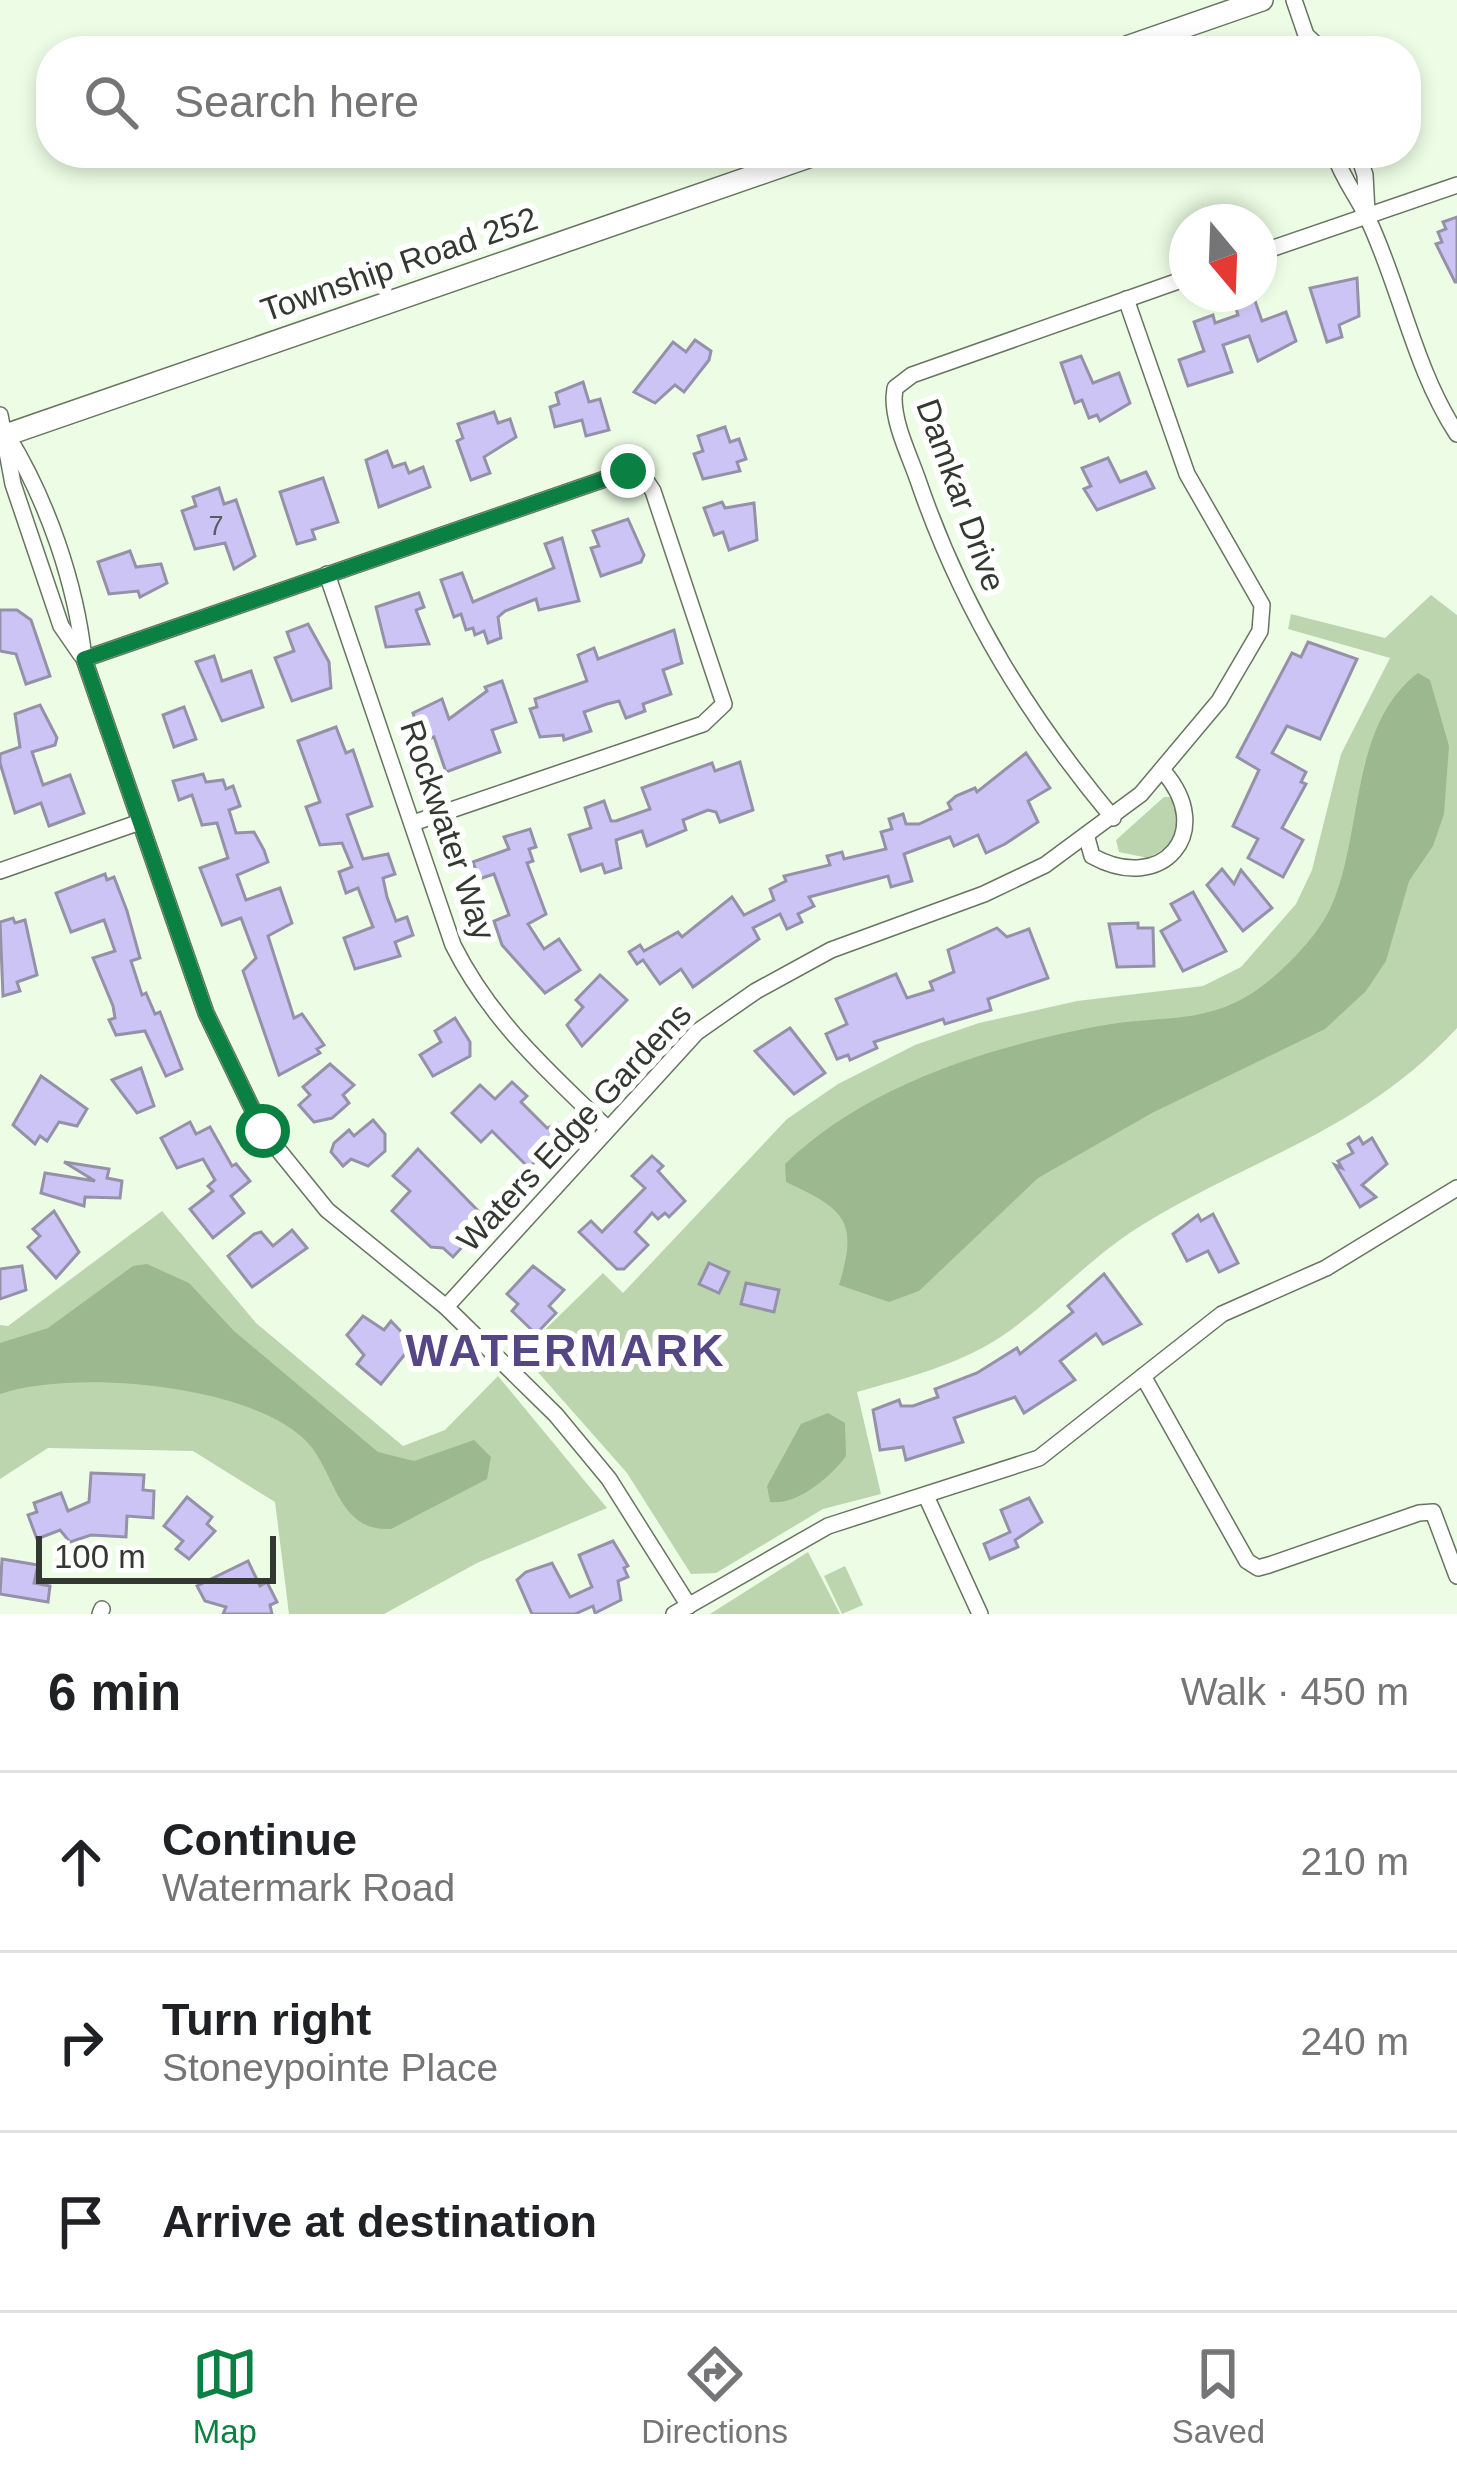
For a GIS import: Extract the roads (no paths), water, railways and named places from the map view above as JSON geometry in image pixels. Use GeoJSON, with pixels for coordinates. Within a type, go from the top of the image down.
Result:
{"type":"FeatureCollection","features":[{"type":"Feature","properties":{"kind":"street"},"geometry":{"type":"LineString","coordinates":[[1158,36],[1262,0]]}},
{"type":"Feature","properties":{"kind":"street"},"geometry":{"type":"LineString","coordinates":[[1294,0],[1302,36]]}},
{"type":"Feature","properties":{"kind":"street","name":"Township Road 252"},"geometry":{"type":"LineString","coordinates":[[2,429],[776,168]]}},
{"type":"Feature","properties":{"kind":"street"},"geometry":{"type":"LineString","coordinates":[[1339,168],[1367,216],[1432,389],[1457,434]]}},
{"type":"Feature","properties":{"kind":"street"},"geometry":{"type":"LineString","coordinates":[[1363,168],[1367,216]]}},
{"type":"Feature","properties":{"kind":"street"},"geometry":{"type":"LineString","coordinates":[[1277,247],[1457,185]]}},
{"type":"Feature","properties":{"kind":"street","name":"Damkar Drive"},"geometry":{"type":"LineString","coordinates":[[1113,818],[1045,733],[978,626],[936,532],[893,398],[895,388],[912,375],[1169,284]]}},
{"type":"Feature","properties":{"kind":"street","name":"Waters Edge Gardens"},"geometry":{"type":"LineString","coordinates":[[446,1307],[697,1032],[756,991],[831,950],[984,894],[1088,838],[1163,771],[1198,730],[1260,631],[1262,605],[1187,474],[1126,299]]}},
{"type":"Feature","properties":{"kind":"street"},"geometry":{"type":"LineString","coordinates":[[2,429],[13,484],[61,626],[84,659],[206,1013],[263,1131],[327,1210],[446,1307],[516,1372],[609,1479],[681,1610],[827,1526],[1039,1458],[1222,1314],[1326,1268],[1457,1188]]}},
{"type":"Feature","properties":{"kind":"street"},"geometry":{"type":"LineString","coordinates":[[84,659],[628,471],[641,473],[650,482],[724,704],[703,724],[413,823]]}},
{"type":"Feature","properties":{"kind":"street","name":"Rockwater Way"},"geometry":{"type":"LineString","coordinates":[[328,574],[454,945],[473,985],[500,1024],[608,1129]]}},
{"type":"Feature","properties":{"kind":"street"},"geometry":{"type":"LineString","coordinates":[[1088,838],[1092,856],[1114,868],[1138,871],[1162,861],[1180,844],[1187,820],[1180,790],[1163,771]]}},
{"type":"Feature","properties":{"kind":"street"},"geometry":{"type":"LineString","coordinates":[[0,871],[140,822]]}},
{"type":"Feature","properties":{"kind":"street"},"geometry":{"type":"LineString","coordinates":[[1143,1376],[1247,1562],[1258,1568],[1419,1513],[1433,1513],[1457,1576]]}},
{"type":"Feature","properties":{"kind":"street"},"geometry":{"type":"LineString","coordinates":[[926,1496],[980,1614]]}},
{"type":"Feature","properties":{"kind":"district","name":"WATERMARK"},"geometry":{"type":"Point","coordinates":[566,1350]}}]}
